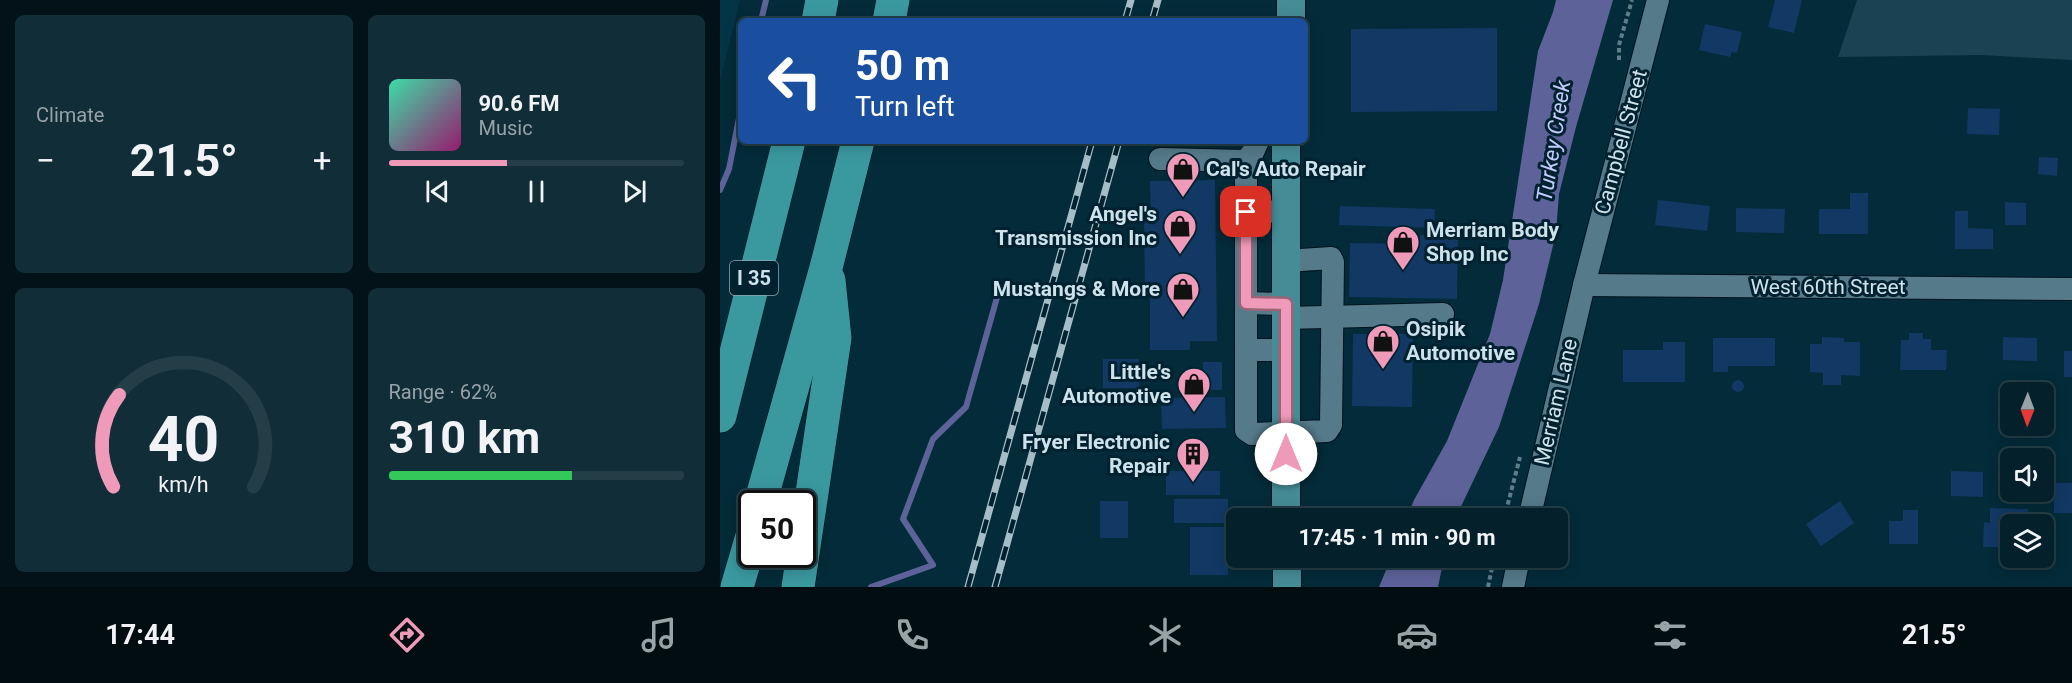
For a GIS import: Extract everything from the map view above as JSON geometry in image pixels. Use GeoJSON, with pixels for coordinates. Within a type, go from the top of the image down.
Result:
{"type":"FeatureCollection","features":[{"type":"Feature","properties":{"kind":"highway"},"geometry":{"type":"LineString","coordinates":[[819,18],[822,0]]}},
{"type":"Feature","properties":{"kind":"highway"},"geometry":{"type":"LineString","coordinates":[[890,18],[893,0]]}},
{"type":"Feature","properties":{"kind":"highway","name":"I 35"},"geometry":{"type":"LineString","coordinates":[[720,416],[788,144]]}},
{"type":"Feature","properties":{"kind":"highway"},"geometry":{"type":"LineString","coordinates":[[764,490],[827,264],[857,144]]}},
{"type":"Feature","properties":{"kind":"highway"},"geometry":{"type":"LineString","coordinates":[[798,587],[836,338],[827,264]]}},
{"type":"Feature","properties":{"kind":"highway"},"geometry":{"type":"LineString","coordinates":[[737,587],[743,568]]}},
{"type":"Feature","properties":{"kind":"main road"},"geometry":{"type":"LineString","coordinates":[[1290,18],[1292,0]]}},
{"type":"Feature","properties":{"kind":"main road"},"geometry":{"type":"LineString","coordinates":[[1286,144],[1287,508]]}},
{"type":"Feature","properties":{"kind":"main road"},"geometry":{"type":"LineString","coordinates":[[1287,568],[1287,587]]}},
{"type":"Feature","properties":{"kind":"street","name":"Campbell Street"},"geometry":{"type":"LineString","coordinates":[[1584,285],[1658,0]]}},
{"type":"Feature","properties":{"kind":"street"},"geometry":{"type":"LineString","coordinates":[[1257,144],[1254,152],[1246,161],[1246,430],[1252,434],[1327,431],[1331,425],[1333,262],[1331,258],[1286,261]]}},
{"type":"Feature","properties":{"kind":"street"},"geometry":{"type":"LineString","coordinates":[[1160,159],[1246,161]]}},
{"type":"Feature","properties":{"kind":"street"},"geometry":{"type":"LineString","coordinates":[[1246,212],[1285,211]]}},
{"type":"Feature","properties":{"kind":"street","name":"West 60th Street"},"geometry":{"type":"LineString","coordinates":[[1584,285],[2072,289]]}},
{"type":"Feature","properties":{"kind":"street","name":"Merriam Lane"},"geometry":{"type":"LineString","coordinates":[[1532,508],[1584,285]]}},
{"type":"Feature","properties":{"kind":"street"},"geometry":{"type":"LineString","coordinates":[[1246,303],[1332,317],[1443,314]]}},
{"type":"Feature","properties":{"kind":"street"},"geometry":{"type":"LineString","coordinates":[[1246,350],[1286,350]]}},
{"type":"Feature","properties":{"kind":"street"},"geometry":{"type":"LineString","coordinates":[[1513,587],[1518,568]]}},
{"type":"Feature","properties":{"kind":"path"},"geometry":{"type":"LineString","coordinates":[[1488,587],[1492,568]]}},
{"type":"Feature","properties":{"kind":"shaded area"},"geometry":{"type":"Polygon","coordinates":[[[720,0],[740,0],[720,80],[720,0]]]}},
{"type":"Feature","properties":{"kind":"shaded area"},"geometry":{"type":"Polygon","coordinates":[[[1857,0],[2072,0],[2072,60],[1981,55],[1838,57],[1857,0]]]}},
{"type":"Feature","properties":{"kind":"water","name":"Turkey Creek"},"geometry":{"type":"Polygon","coordinates":[[[1556,0],[1613,0],[1559,194],[1556,233],[1539,304],[1499,427],[1460,508],[1411,508],[1447,441],[1490,334],[1503,280],[1538,51],[1556,0]]]}},
{"type":"Feature","properties":{"kind":"water"},"geometry":{"type":"Polygon","coordinates":[[[1387,568],[1442,568],[1438,587],[1379,587],[1387,568]]]}},
{"type":"Feature","properties":{"kind":"building"},"geometry":{"type":"Polygon","coordinates":[[[1775,0],[1802,0],[1794,33],[1768,27],[1775,0]]]}},
{"type":"Feature","properties":{"kind":"building"},"geometry":{"type":"Polygon","coordinates":[[[1705,24],[1742,32],[1737,53],[1732,52],[1730,57],[1699,50],[1705,24]]]}},
{"type":"Feature","properties":{"kind":"building"},"geometry":{"type":"Polygon","coordinates":[[[1497,28],[1497,111],[1351,112],[1351,29],[1497,28]]]}},
{"type":"Feature","properties":{"kind":"building"},"geometry":{"type":"Polygon","coordinates":[[[1968,108],[2000,109],[1999,135],[1967,134],[1968,108]]]}},
{"type":"Feature","properties":{"kind":"building"},"geometry":{"type":"Polygon","coordinates":[[[2039,157],[2058,158],[2057,176],[2038,174],[2039,157]]]}},
{"type":"Feature","properties":{"kind":"building"},"geometry":{"type":"Polygon","coordinates":[[[1215,180],[1217,341],[1190,341],[1190,350],[1150,350],[1150,295],[1145,295],[1144,215],[1151,216],[1150,181],[1215,180]]]}},
{"type":"Feature","properties":{"kind":"building"},"geometry":{"type":"Polygon","coordinates":[[[1850,193],[1868,193],[1868,234],[1819,234],[1819,209],[1850,209],[1850,193]]]}},
{"type":"Feature","properties":{"kind":"building"},"geometry":{"type":"Polygon","coordinates":[[[1658,200],[1710,206],[1707,231],[1655,225],[1658,200]]]}},
{"type":"Feature","properties":{"kind":"building"},"geometry":{"type":"Polygon","coordinates":[[[2005,202],[2026,203],[2026,225],[2005,225],[2005,202]]]}},
{"type":"Feature","properties":{"kind":"building"},"geometry":{"type":"Polygon","coordinates":[[[1340,206],[1435,209],[1434,228],[1339,225],[1340,206]]]}},
{"type":"Feature","properties":{"kind":"building"},"geometry":{"type":"Polygon","coordinates":[[[1736,208],[1785,209],[1784,233],[1736,232],[1736,208]]]}},
{"type":"Feature","properties":{"kind":"building"},"geometry":{"type":"Polygon","coordinates":[[[1955,211],[1968,211],[1968,228],[1993,229],[1993,249],[1955,249],[1955,211]]]}},
{"type":"Feature","properties":{"kind":"building","name":"Merriam Body Shop Inc"},"geometry":{"type":"Polygon","coordinates":[[[1420,235],[1458,236],[1457,299],[1349,297],[1350,243],[1420,244],[1420,235]]]}},
{"type":"Feature","properties":{"kind":"building"},"geometry":{"type":"Polygon","coordinates":[[[1909,333],[1923,333],[1923,339],[1931,339],[1931,350],[1947,350],[1946,370],[1900,370],[1901,340],[1909,340],[1909,333]]]}},
{"type":"Feature","properties":{"kind":"building","name":"Osipik Automotive"},"geometry":{"type":"Polygon","coordinates":[[[1353,334],[1413,334],[1412,407],[1352,406],[1353,334]]]}},
{"type":"Feature","properties":{"kind":"building"},"geometry":{"type":"Polygon","coordinates":[[[1822,337],[1844,338],[1844,342],[1860,342],[1860,376],[1841,375],[1841,385],[1823,385],[1823,373],[1810,372],[1810,344],[1822,344],[1822,337]]]}},
{"type":"Feature","properties":{"kind":"building"},"geometry":{"type":"Polygon","coordinates":[[[2003,337],[2037,338],[2037,361],[2003,360],[2003,337]]]}},
{"type":"Feature","properties":{"kind":"building"},"geometry":{"type":"Polygon","coordinates":[[[1713,338],[1775,338],[1775,366],[1728,366],[1728,372],[1713,372],[1713,338]]]}},
{"type":"Feature","properties":{"kind":"building"},"geometry":{"type":"Polygon","coordinates":[[[1663,342],[1685,342],[1685,382],[1623,382],[1623,350],[1663,350],[1663,342]]]}},
{"type":"Feature","properties":{"kind":"building"},"geometry":{"type":"Polygon","coordinates":[[[2064,351],[2072,351],[2072,377],[2064,377],[2064,351]]]}},
{"type":"Feature","properties":{"kind":"building"},"geometry":{"type":"Polygon","coordinates":[[[1103,359],[1139,359],[1139,388],[1103,388],[1103,359]]]}},
{"type":"Feature","properties":{"kind":"building"},"geometry":{"type":"Polygon","coordinates":[[[1203,362],[1222,362],[1222,390],[1203,390],[1203,362]]]}},
{"type":"Feature","properties":{"kind":"building"},"geometry":{"type":"Polygon","coordinates":[[[1740,380],[1744,386],[1740,392],[1736,392],[1732,384],[1740,380]]]}},
{"type":"Feature","properties":{"kind":"building","name":"Little's Automotive"},"geometry":{"type":"Polygon","coordinates":[[[1225,397],[1226,428],[1162,429],[1161,398],[1225,397]]]}},
{"type":"Feature","properties":{"kind":"building","name":"Fryer Electronic Repair"},"geometry":{"type":"Polygon","coordinates":[[[1166,471],[1220,471],[1220,495],[1166,495],[1166,471]]]}},
{"type":"Feature","properties":{"kind":"building"},"geometry":{"type":"Polygon","coordinates":[[[1951,471],[1983,472],[1983,497],[1951,496],[1951,471]]]}},
{"type":"Feature","properties":{"kind":"building"},"geometry":{"type":"Polygon","coordinates":[[[2054,483],[2072,483],[2072,513],[2054,513],[2054,483]]]}},
{"type":"Feature","properties":{"kind":"building"},"geometry":{"type":"Polygon","coordinates":[[[1174,499],[1228,499],[1226,523],[1174,523],[1174,499]]]}},
{"type":"Feature","properties":{"kind":"building"},"geometry":{"type":"Polygon","coordinates":[[[1100,501],[1128,501],[1128,538],[1100,538],[1100,501]]]}},
{"type":"Feature","properties":{"kind":"building"},"geometry":{"type":"Polygon","coordinates":[[[1840,501],[1854,523],[1821,546],[1806,524],[1840,501]]]}},
{"type":"Feature","properties":{"kind":"building"},"geometry":{"type":"Polygon","coordinates":[[[1990,508],[2028,509],[2028,514],[2000,514],[2000,547],[1983,547],[1984,522],[1990,523],[1990,508]]]}},
{"type":"Feature","properties":{"kind":"building"},"geometry":{"type":"Polygon","coordinates":[[[1903,510],[1918,510],[1918,544],[1889,544],[1889,521],[1903,521],[1903,510]]]}},
{"type":"Feature","properties":{"kind":"building"},"geometry":{"type":"Polygon","coordinates":[[[1190,527],[1226,527],[1228,575],[1190,575],[1190,527]]]}},
{"type":"Feature","properties":{"kind":"waterway"},"geometry":{"type":"LineString","coordinates":[[762,18],[766,0]]}},
{"type":"Feature","properties":{"kind":"waterway"},"geometry":{"type":"LineString","coordinates":[[720,190],[729,169],[738,123]]}},
{"type":"Feature","properties":{"kind":"waterway"},"geometry":{"type":"LineString","coordinates":[[871,587],[933,565],[903,519],[933,439],[966,407],[1000,287]]}},
{"type":"Feature","properties":{"kind":"railway"},"geometry":{"type":"LineString","coordinates":[[1126,18],[1131,0]]}},
{"type":"Feature","properties":{"kind":"railway"},"geometry":{"type":"LineString","coordinates":[[1153,18],[1158,0]]}},
{"type":"Feature","properties":{"kind":"railway"},"geometry":{"type":"LineString","coordinates":[[968,587],[1091,144]]}},
{"type":"Feature","properties":{"kind":"railway"},"geometry":{"type":"LineString","coordinates":[[995,587],[1118,144]]}},
{"type":"Feature","properties":{"kind":"place","name":"Cal's Auto Repair"},"geometry":{"type":"Point","coordinates":[1183,198]}},
{"type":"Feature","properties":{"kind":"place","name":"Angel's Transmission Inc"},"geometry":{"type":"Point","coordinates":[1180,255]}},
{"type":"Feature","properties":{"kind":"place","name":"Merriam Body Shop Inc"},"geometry":{"type":"Point","coordinates":[1403,271]}},
{"type":"Feature","properties":{"kind":"place","name":"Mustangs & More"},"geometry":{"type":"Point","coordinates":[1183,318]}},
{"type":"Feature","properties":{"kind":"place","name":"Osipik Automotive"},"geometry":{"type":"Point","coordinates":[1383,370]}},
{"type":"Feature","properties":{"kind":"place","name":"Little's Automotive"},"geometry":{"type":"Point","coordinates":[1194,413]}},
{"type":"Feature","properties":{"kind":"place","name":"Fryer Electronic Repair"},"geometry":{"type":"Point","coordinates":[1193,483]}},
{"type":"Feature","properties":{"kind":"route"},"geometry":{"type":"LineString","coordinates":[[1246,212],[1246,303],[1286,304],[1286,454]]}}]}
